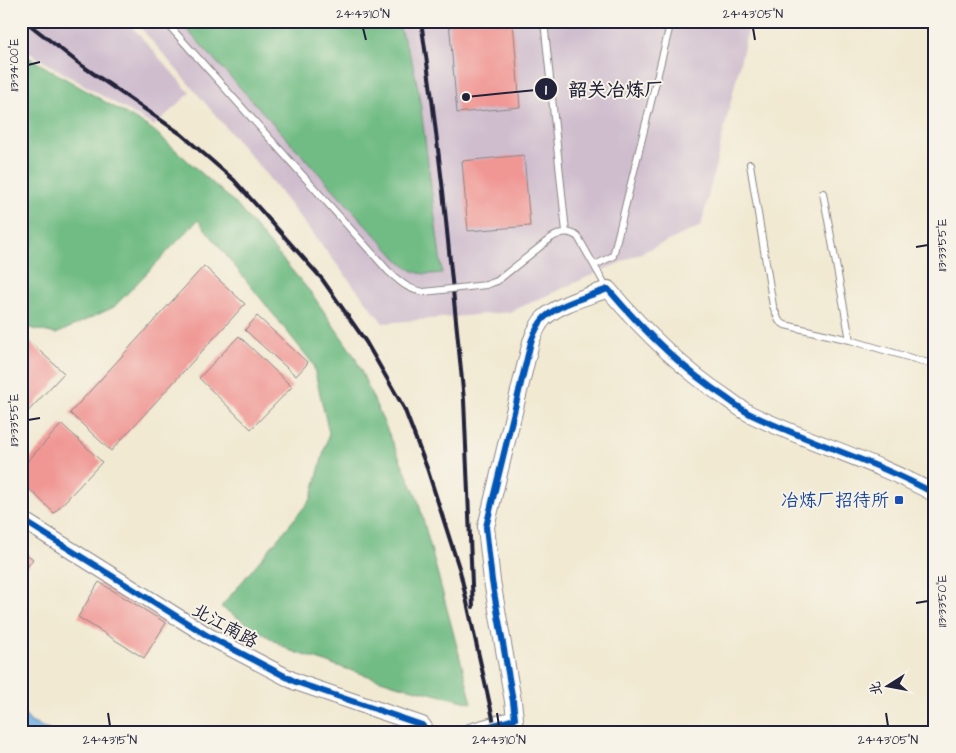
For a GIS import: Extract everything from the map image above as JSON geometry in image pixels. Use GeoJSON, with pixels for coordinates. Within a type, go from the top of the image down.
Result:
{"type":"FeatureCollection","features":[{"type":"Feature","properties":{"kind":"street"},"geometry":{"type":"LineString","coordinates":[[470,732],[515,719],[492,581],[486,527],[536,327],[544,318],[570,303],[608,290],[684,367],[748,413],[934,491]]}},
{"type":"Feature","properties":{"kind":"street","name":"北江南路"},"geometry":{"type":"LineString","coordinates":[[21,519],[208,636],[296,682],[422,725],[427,732]]}},
{"type":"Feature","properties":{"kind":"lane"},"geometry":{"type":"LineString","coordinates":[[165,21],[389,272],[405,286],[412,290],[424,292],[476,286],[497,281],[551,238],[566,232],[578,237],[608,290]]}},
{"type":"Feature","properties":{"kind":"lane"},"geometry":{"type":"LineString","coordinates":[[544,21],[566,232]]}},
{"type":"Feature","properties":{"kind":"lane"},"geometry":{"type":"LineString","coordinates":[[595,265],[613,256],[671,21]]}},
{"type":"Feature","properties":{"kind":"lane"},"geometry":{"type":"LineString","coordinates":[[750,164],[773,306],[778,321],[785,326],[850,340],[935,366]]}},
{"type":"Feature","properties":{"kind":"lane"},"geometry":{"type":"LineString","coordinates":[[823,193],[850,340]]}},
{"type":"Feature","properties":{"kind":"shaded area"},"geometry":{"type":"Polygon","coordinates":[[[21,21],[127,21],[190,93],[154,126],[21,48],[21,21]]]}},
{"type":"Feature","properties":{"kind":"shaded area"},"geometry":{"type":"Polygon","coordinates":[[[135,21],[750,21],[701,226],[510,312],[383,323],[265,173],[135,21]]]}},
{"type":"Feature","properties":{"kind":"green space"},"geometry":{"type":"Polygon","coordinates":[[[179,21],[397,21],[412,61],[419,93],[442,273],[420,273],[400,262],[179,21]]]}},
{"type":"Feature","properties":{"kind":"green space"},"geometry":{"type":"Polygon","coordinates":[[[21,53],[152,129],[234,202],[312,294],[355,357],[418,500],[472,703],[396,685],[289,650],[221,607],[311,499],[329,433],[313,364],[198,220],[114,307],[56,334],[21,326],[21,53]]]}},
{"type":"Feature","properties":{"kind":"water"},"geometry":{"type":"Polygon","coordinates":[[[21,711],[31,722],[53,732],[21,732],[21,711]]]}},
{"type":"Feature","properties":{"kind":"building"},"geometry":{"type":"Polygon","coordinates":[[[449,21],[513,21],[520,107],[457,113],[449,21]]]}},
{"type":"Feature","properties":{"kind":"building"},"geometry":{"type":"Polygon","coordinates":[[[524,155],[530,226],[468,231],[462,161],[524,155]]]}},
{"type":"Feature","properties":{"kind":"building"},"geometry":{"type":"Polygon","coordinates":[[[204,266],[245,304],[111,451],[70,413],[204,266]]]}},
{"type":"Feature","properties":{"kind":"building"},"geometry":{"type":"Polygon","coordinates":[[[257,316],[308,363],[296,376],[245,330],[257,316]]]}},
{"type":"Feature","properties":{"kind":"building"},"geometry":{"type":"Polygon","coordinates":[[[21,334],[64,373],[21,419],[21,334]]]}},
{"type":"Feature","properties":{"kind":"building"},"geometry":{"type":"Polygon","coordinates":[[[239,336],[292,387],[251,429],[199,378],[239,336]]]}},
{"type":"Feature","properties":{"kind":"building"},"geometry":{"type":"Polygon","coordinates":[[[62,424],[102,462],[54,513],[21,481],[21,468],[62,424]]]}},
{"type":"Feature","properties":{"kind":"building"},"geometry":{"type":"Polygon","coordinates":[[[21,550],[33,559],[21,576],[21,550]]]}},
{"type":"Feature","properties":{"kind":"building"},"geometry":{"type":"Polygon","coordinates":[[[99,582],[166,623],[144,658],[78,617],[99,582]]]}},
{"type":"Feature","properties":{"kind":"railway"},"geometry":{"type":"LineString","coordinates":[[25,21],[81,65],[181,134],[234,180],[322,279],[366,342],[404,408],[427,468],[460,571],[496,732]]}},
{"type":"Feature","properties":{"kind":"railway"},"geometry":{"type":"LineString","coordinates":[[421,21],[443,191],[464,400],[473,607]]}},
{"type":"Feature","properties":{"kind":"cycle path"},"geometry":{"type":"LineString","coordinates":[[470,732],[515,719],[492,581],[486,527],[531,342],[544,318],[558,308],[608,289],[634,319],[678,361],[743,410],[913,482],[935,494]]}},
{"type":"Feature","properties":{"kind":"cycle path"},"geometry":{"type":"LineString","coordinates":[[21,519],[208,636],[296,682],[422,725],[427,732]]}},
{"type":"Feature","properties":{"kind":"place","name":"韶关冶炼厂"},"geometry":{"type":"Point","coordinates":[466,97]}},
{"type":"Feature","properties":{"kind":"place","name":"冶炼厂招待所"},"geometry":{"type":"Point","coordinates":[899,500]}}]}
